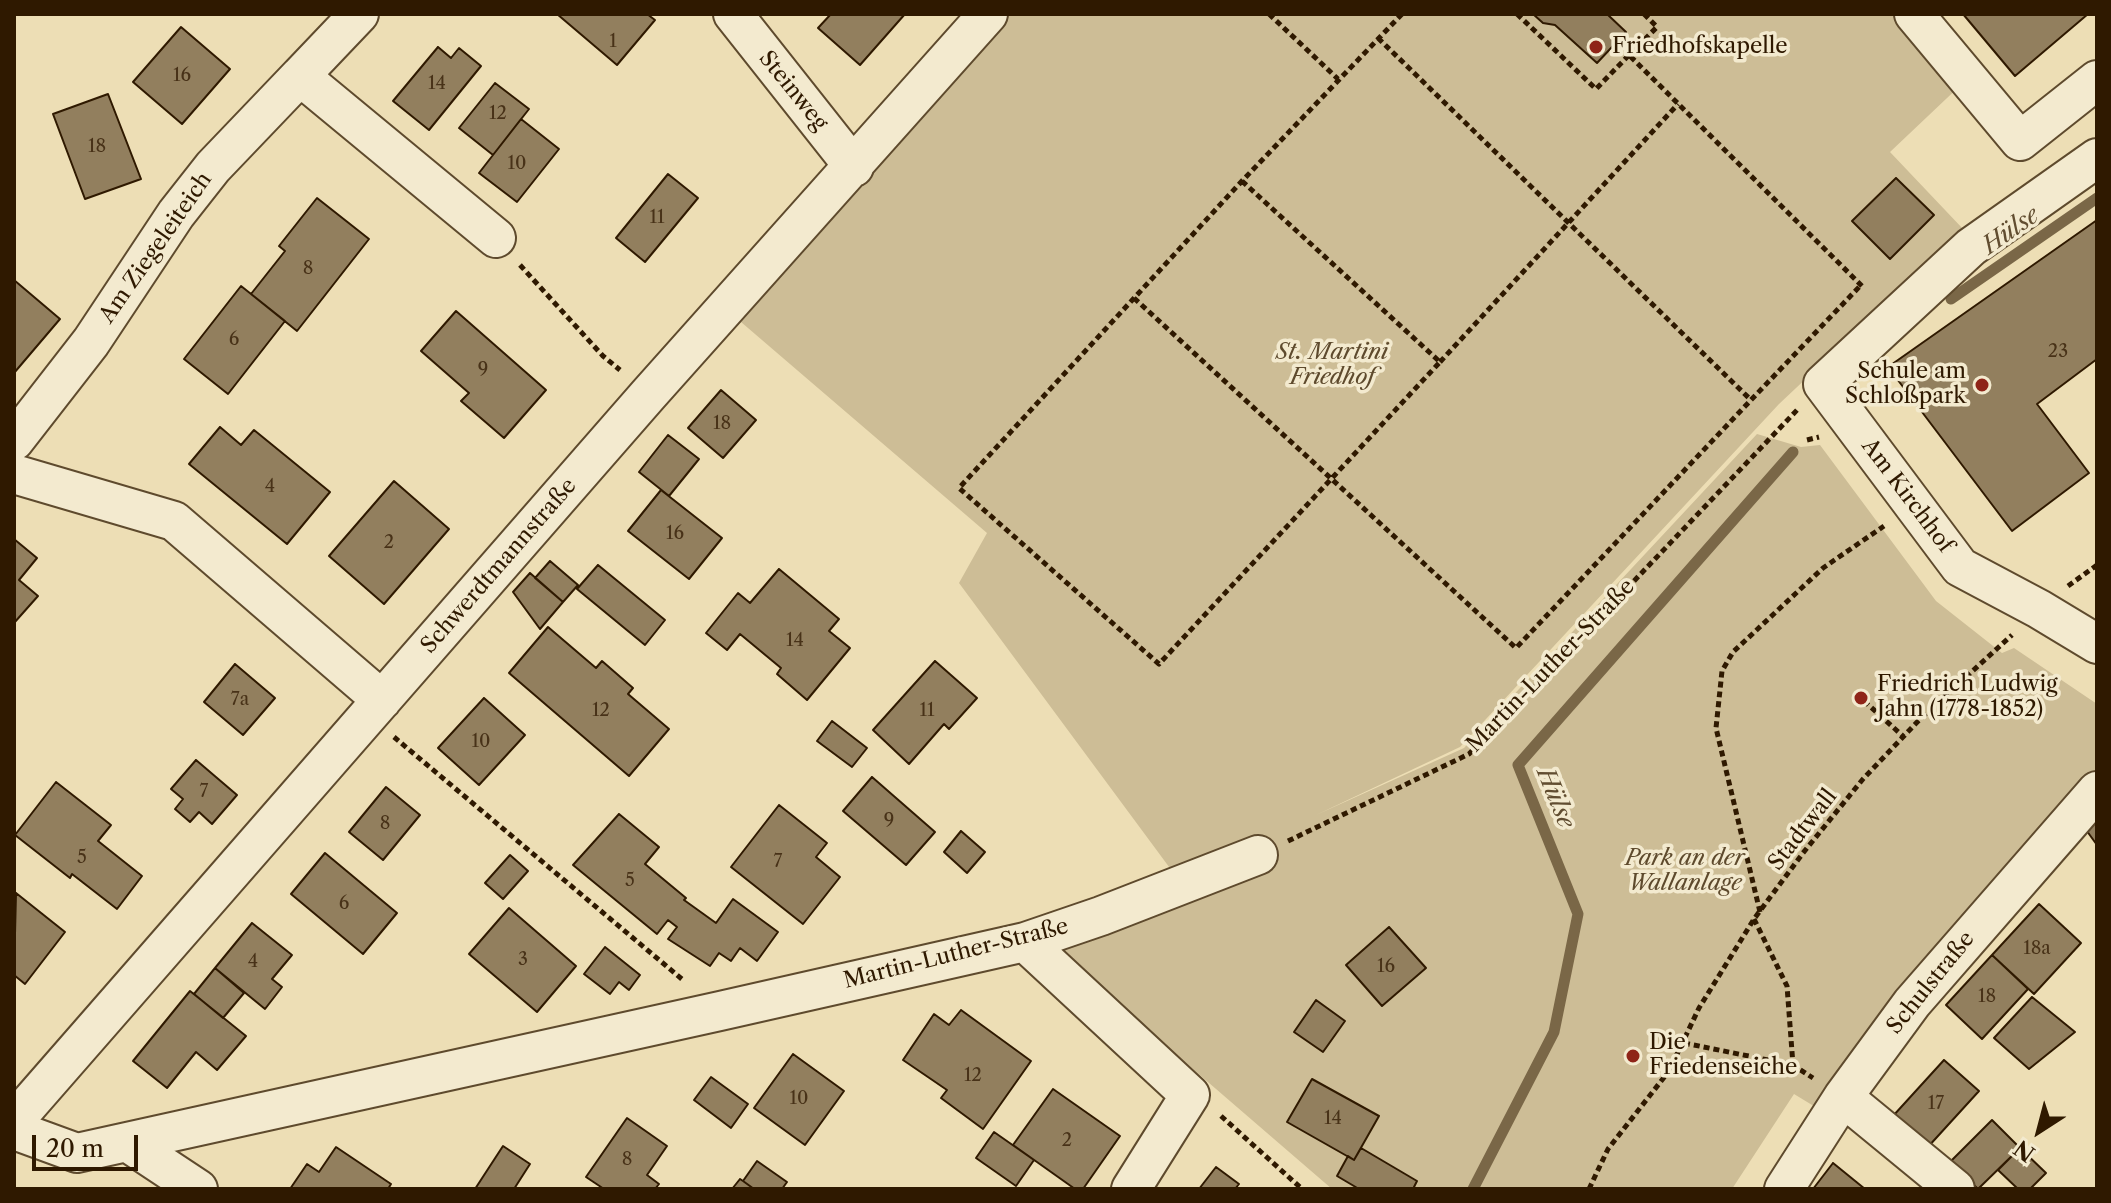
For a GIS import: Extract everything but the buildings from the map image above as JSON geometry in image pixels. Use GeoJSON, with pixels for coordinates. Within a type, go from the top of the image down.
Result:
{"type":"FeatureCollection","features":[{"type":"Feature","properties":{"kind":"street"},"geometry":{"type":"LineString","coordinates":[[359,14],[300,76],[496,238]]}},
{"type":"Feature","properties":{"kind":"street","name":"Steinweg"},"geometry":{"type":"LineString","coordinates":[[733,14],[854,167]]}},
{"type":"Feature","properties":{"kind":"street","name":"Schwerdtmannstraße"},"geometry":{"type":"LineString","coordinates":[[14,1121],[648,395],[988,14]]}},
{"type":"Feature","properties":{"kind":"street"},"geometry":{"type":"LineString","coordinates":[[1914,14],[2020,141],[2097,80]]}},
{"type":"Feature","properties":{"kind":"street","name":"Am Ziegeleiteich"},"geometry":{"type":"LineString","coordinates":[[14,441],[91,342],[176,214],[213,167],[300,76]]}},
{"type":"Feature","properties":{"kind":"street"},"geometry":{"type":"LineString","coordinates":[[1823,384],[1971,247],[2097,158]]}},
{"type":"Feature","properties":{"kind":"street","name":"Am Kirchhof"},"geometry":{"type":"LineString","coordinates":[[1823,384],[1960,567],[2094,638]]}},
{"type":"Feature","properties":{"kind":"street"},"geometry":{"type":"LineString","coordinates":[[14,474],[174,521],[376,708]]}},
{"type":"Feature","properties":{"kind":"street","name":"Schulstraße"},"geometry":{"type":"LineString","coordinates":[[1784,1189],[1843,1097],[1912,1003],[2097,791]]}},
{"type":"Feature","properties":{"kind":"street","name":"Martin-Luther-Straße"},"geometry":{"type":"LineString","coordinates":[[14,1130],[77,1153],[720,1011],[1025,942],[1131,905],[1258,855]]}},
{"type":"Feature","properties":{"kind":"street"},"geometry":{"type":"LineString","coordinates":[[1025,942],[1190,1095],[1131,1189]]}},
{"type":"Feature","properties":{"kind":"street"},"geometry":{"type":"LineString","coordinates":[[1843,1097],[1955,1189]]}},
{"type":"Feature","properties":{"kind":"street"},"geometry":{"type":"LineString","coordinates":[[127,1142],[198,1189]]}},
{"type":"Feature","properties":{"kind":"path"},"geometry":{"type":"LineString","coordinates":[[1269,14],[1338,79]]}},
{"type":"Feature","properties":{"kind":"path"},"geometry":{"type":"LineString","coordinates":[[1402,14],[1242,181],[959,488],[1159,664],[1678,103]]}},
{"type":"Feature","properties":{"kind":"path"},"geometry":{"type":"LineString","coordinates":[[1517,14],[1596,89],[1657,27],[1644,14]]}},
{"type":"Feature","properties":{"kind":"path"},"geometry":{"type":"LineString","coordinates":[[1378,38],[1751,400]]}},
{"type":"Feature","properties":{"kind":"path"},"geometry":{"type":"LineString","coordinates":[[1629,55],[1894,318]]}},
{"type":"Feature","properties":{"kind":"path"},"geometry":{"type":"LineString","coordinates":[[1242,181],[1440,362]]}},
{"type":"Feature","properties":{"kind":"path"},"geometry":{"type":"LineString","coordinates":[[496,238],[603,356],[648,395]]}},
{"type":"Feature","properties":{"kind":"path"},"geometry":{"type":"LineString","coordinates":[[1134,298],[1516,648],[1861,285]]}},
{"type":"Feature","properties":{"kind":"path","name":"Martin-Luther-Straße"},"geometry":{"type":"LineString","coordinates":[[1258,855],[1469,754],[1823,384]]}},
{"type":"Feature","properties":{"kind":"path"},"geometry":{"type":"LineString","coordinates":[[1760,912],[1716,728],[1722,671],[1733,652],[1823,568],[1891,521]]}},
{"type":"Feature","properties":{"kind":"path","name":"Stadtwall"},"geometry":{"type":"LineString","coordinates":[[1589,1189],[1608,1149],[1669,1071],[1699,1008],[1754,919],[1853,791],[1904,737],[2039,609]]}},
{"type":"Feature","properties":{"kind":"path"},"geometry":{"type":"LineString","coordinates":[[1864,701],[1904,737]]}},
{"type":"Feature","properties":{"kind":"path"},"geometry":{"type":"LineString","coordinates":[[376,708],[720,1011]]}},
{"type":"Feature","properties":{"kind":"path"},"geometry":{"type":"LineString","coordinates":[[1754,919],[1787,986],[1793,1065]]}},
{"type":"Feature","properties":{"kind":"path"},"geometry":{"type":"LineString","coordinates":[[1684,1043],[1793,1065],[1843,1097]]}},
{"type":"Feature","properties":{"kind":"path"},"geometry":{"type":"LineString","coordinates":[[1190,1095],[1206,1103],[1302,1189]]}},
{"type":"Feature","properties":{"kind":"green space"},"geometry":{"type":"Polygon","coordinates":[[[1010,14],[1906,14],[1965,81],[1890,152],[1964,230],[1779,404],[1460,747],[1316,815],[1464,748],[1757,434],[1801,447],[1820,445],[1936,601],[2002,653],[2014,648],[2097,704],[2097,781],[1817,1108],[1794,1094],[1732,1189],[1332,1189],[1056,951],[1175,875],[959,583],[987,533],[741,322],[1010,14]]]}},
{"type":"Feature","properties":{"kind":"waterway","name":"Hülse"},"geometry":{"type":"LineString","coordinates":[[1951,299],[2097,198]]}},
{"type":"Feature","properties":{"kind":"waterway","name":"Hülse"},"geometry":{"type":"LineString","coordinates":[[1473,1189],[1554,1032],[1578,914],[1518,765],[1793,452]]}},
{"type":"Feature","properties":{"kind":"place","name":"Friedhofskapelle"},"geometry":{"type":"Point","coordinates":[1596,47]}},
{"type":"Feature","properties":{"kind":"place","name":"Schule am Schloßpark"},"geometry":{"type":"Point","coordinates":[1982,385]}},
{"type":"Feature","properties":{"kind":"place","name":"Friedrich Ludwig Jahn (1778-1852)"},"geometry":{"type":"Point","coordinates":[1861,698]}},
{"type":"Feature","properties":{"kind":"place","name":"Die Friedenseiche"},"geometry":{"type":"Point","coordinates":[1633,1056]}},
{"type":"Feature","properties":{"kind":"park label","name":"St. Martini Friedhof"},"geometry":{"type":"Point","coordinates":[1332,366]}},
{"type":"Feature","properties":{"kind":"park label","name":"Park an der Wallanlage"},"geometry":{"type":"Point","coordinates":[1685,872]}}]}
